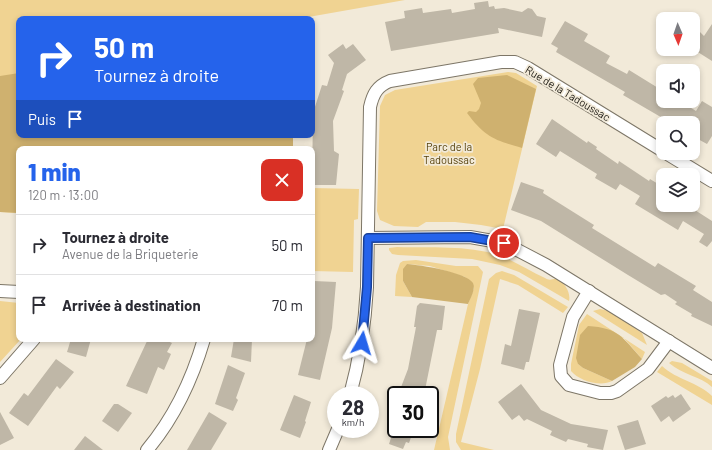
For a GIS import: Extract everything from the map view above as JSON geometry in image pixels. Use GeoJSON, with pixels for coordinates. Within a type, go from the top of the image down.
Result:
{"type":"FeatureCollection","features":[{"type":"Feature","properties":{"kind":"street","name":"Rue de la Tadoussac"},"geometry":{"type":"LineString","coordinates":[[368,238],[370,108],[374,93],[379,87],[390,81],[501,62],[515,62],[528,68],[656,147]]}},
{"type":"Feature","properties":{"kind":"street"},"geometry":{"type":"LineString","coordinates":[[677,160],[712,182]]}},
{"type":"Feature","properties":{"kind":"street"},"geometry":{"type":"LineString","coordinates":[[352,386],[364,330],[368,238],[470,237],[493,240],[522,251],[712,368]]}},
{"type":"Feature","properties":{"kind":"street"},"geometry":{"type":"LineString","coordinates":[[0,291],[16,292]]}},
{"type":"Feature","properties":{"kind":"street"},"geometry":{"type":"LineString","coordinates":[[589,291],[572,317],[560,365],[561,376],[569,385],[600,393],[611,393],[617,391],[648,369],[669,341]]}},
{"type":"Feature","properties":{"kind":"street"},"geometry":{"type":"LineString","coordinates":[[0,378],[31,342]]}},
{"type":"Feature","properties":{"kind":"street"},"geometry":{"type":"LineString","coordinates":[[147,450],[170,418],[184,392],[203,342]]}},
{"type":"Feature","properties":{"kind":"street"},"geometry":{"type":"LineString","coordinates":[[329,450],[334,438]]}},
{"type":"Feature","properties":{"kind":"green space"},"geometry":{"type":"Polygon","coordinates":[[[0,0],[405,0],[314,16],[16,16],[16,138],[293,138],[293,146],[16,146],[16,213],[0,212],[0,0]]]}},
{"type":"Feature","properties":{"kind":"green space","name":"Parc de la Tadoussac"},"geometry":{"type":"Polygon","coordinates":[[[508,72],[516,73],[537,86],[503,229],[455,222],[426,222],[418,227],[394,226],[380,220],[377,211],[380,106],[385,95],[395,90],[508,72]]]}},
{"type":"Feature","properties":{"kind":"green space"},"geometry":{"type":"Polygon","coordinates":[[[315,188],[359,189],[358,219],[354,220],[353,272],[315,271],[315,188]]]}},
{"type":"Feature","properties":{"kind":"green space"},"geometry":{"type":"Polygon","coordinates":[[[389,248],[461,248],[498,255],[546,279],[559,280],[567,288],[569,301],[519,272],[500,265],[472,259],[392,254],[389,248]]]}},
{"type":"Feature","properties":{"kind":"green space"},"geometry":{"type":"Polygon","coordinates":[[[416,260],[456,266],[478,266],[483,272],[448,437],[450,450],[434,450],[437,438],[439,438],[439,429],[468,304],[474,288],[465,277],[430,266],[407,264],[403,281],[412,297],[395,296],[396,275],[400,263],[403,261],[416,260]]]}},
{"type":"Feature","properties":{"kind":"green space"},"geometry":{"type":"Polygon","coordinates":[[[502,271],[514,275],[568,307],[563,313],[518,285],[500,279],[480,369],[461,442],[494,450],[461,450],[456,442],[456,434],[489,279],[496,273],[502,271]]]}},
{"type":"Feature","properties":{"kind":"green space"},"geometry":{"type":"Polygon","coordinates":[[[0,301],[16,303],[16,342],[18,342],[0,362],[0,301]]]}},
{"type":"Feature","properties":{"kind":"green space"},"geometry":{"type":"Polygon","coordinates":[[[600,309],[609,311],[642,333],[647,345],[593,311],[600,309]]]}},
{"type":"Feature","properties":{"kind":"green space"},"geometry":{"type":"Polygon","coordinates":[[[587,314],[623,337],[578,364],[583,368],[612,381],[607,383],[590,382],[579,378],[571,371],[579,325],[587,314]]]}},
{"type":"Feature","properties":{"kind":"green space"},"geometry":{"type":"Polygon","coordinates":[[[624,338],[645,352],[642,359],[624,338]]]}},
{"type":"Feature","properties":{"kind":"green space"},"geometry":{"type":"Polygon","coordinates":[[[672,361],[682,363],[712,381],[712,387],[702,380],[674,367],[669,363],[672,361]]]}},
{"type":"Feature","properties":{"kind":"green space"},"geometry":{"type":"Polygon","coordinates":[[[662,366],[674,375],[706,391],[712,396],[712,405],[657,372],[662,366]]]}},
{"type":"Feature","properties":{"kind":"shaded area"},"geometry":{"type":"Polygon","coordinates":[[[16,73],[16,138],[293,138],[293,146],[16,146],[16,213],[0,212],[0,76],[16,73]]]}},
{"type":"Feature","properties":{"kind":"shaded area"},"geometry":{"type":"Polygon","coordinates":[[[507,75],[536,89],[522,148],[504,143],[485,133],[467,113],[469,111],[476,112],[481,103],[473,84],[478,78],[507,75]]]}},
{"type":"Feature","properties":{"kind":"shaded area"},"geometry":{"type":"Polygon","coordinates":[[[407,264],[452,272],[469,279],[473,283],[474,288],[468,304],[412,297],[403,281],[403,269],[407,264]]]}},
{"type":"Feature","properties":{"kind":"shaded area"},"geometry":{"type":"Polygon","coordinates":[[[588,326],[607,329],[619,335],[642,359],[635,367],[612,381],[583,368],[578,364],[576,358],[580,335],[588,326]]]}},
{"type":"Feature","properties":{"kind":"building"},"geometry":{"type":"Polygon","coordinates":[[[488,1],[489,7],[494,6],[495,9],[504,8],[522,12],[528,8],[532,9],[537,16],[546,18],[542,37],[498,28],[499,33],[391,51],[385,22],[405,18],[404,11],[422,8],[423,13],[451,9],[452,13],[475,9],[474,3],[488,1]]]}},
{"type":"Feature","properties":{"kind":"building"},"geometry":{"type":"Polygon","coordinates":[[[565,21],[588,34],[584,41],[610,56],[606,63],[627,74],[629,70],[656,87],[656,108],[691,108],[696,111],[698,108],[700,108],[702,101],[712,107],[712,136],[707,144],[700,140],[700,116],[659,116],[623,95],[625,92],[556,52],[558,48],[551,44],[565,21]]]}},
{"type":"Feature","properties":{"kind":"building"},"geometry":{"type":"Polygon","coordinates":[[[712,24],[712,61],[700,53],[700,32],[704,36],[712,24]]]}},
{"type":"Feature","properties":{"kind":"building"},"geometry":{"type":"Polygon","coordinates":[[[343,44],[346,49],[353,44],[366,60],[347,74],[342,90],[344,91],[333,121],[334,151],[339,154],[336,185],[315,185],[315,146],[313,146],[313,138],[315,138],[315,107],[322,85],[327,86],[334,63],[328,55],[343,44]]]}},
{"type":"Feature","properties":{"kind":"building"},"geometry":{"type":"Polygon","coordinates":[[[552,119],[587,143],[588,141],[597,147],[596,149],[618,164],[619,161],[649,181],[650,179],[656,183],[656,212],[698,212],[712,221],[712,241],[707,247],[699,242],[704,234],[683,221],[678,230],[635,204],[640,196],[620,184],[616,190],[595,178],[597,174],[560,151],[556,157],[536,144],[552,119]]]}},
{"type":"Feature","properties":{"kind":"building"},"geometry":{"type":"Polygon","coordinates":[[[521,182],[544,190],[543,193],[594,225],[592,228],[655,267],[658,263],[696,286],[693,290],[712,302],[712,326],[691,316],[692,314],[675,304],[677,302],[665,294],[661,295],[541,221],[511,210],[521,182]]]}},
{"type":"Feature","properties":{"kind":"building"},"geometry":{"type":"Polygon","coordinates":[[[315,281],[336,282],[332,328],[320,380],[298,375],[306,342],[315,342],[315,281]]]}},
{"type":"Feature","properties":{"kind":"building"},"geometry":{"type":"Polygon","coordinates":[[[420,303],[445,306],[442,330],[437,330],[426,386],[401,386],[408,369],[416,327],[414,327],[417,306],[420,303]]]}},
{"type":"Feature","properties":{"kind":"building"},"geometry":{"type":"Polygon","coordinates":[[[519,309],[540,313],[529,362],[526,362],[524,370],[501,364],[505,344],[511,346],[519,309]]]}},
{"type":"Feature","properties":{"kind":"building"},"geometry":{"type":"Polygon","coordinates":[[[70,342],[90,342],[86,357],[67,352],[70,342]]]}},
{"type":"Feature","properties":{"kind":"building"},"geometry":{"type":"Polygon","coordinates":[[[147,342],[172,343],[167,352],[171,354],[164,370],[158,367],[147,394],[126,386],[147,342]]]}},
{"type":"Feature","properties":{"kind":"building"},"geometry":{"type":"Polygon","coordinates":[[[234,342],[252,342],[251,362],[231,357],[234,342]]]}},
{"type":"Feature","properties":{"kind":"building"},"geometry":{"type":"Polygon","coordinates":[[[56,359],[74,372],[60,389],[57,386],[28,426],[9,413],[24,393],[28,396],[56,359]]]}},
{"type":"Feature","properties":{"kind":"building"},"geometry":{"type":"Polygon","coordinates":[[[228,365],[245,373],[236,398],[238,400],[233,411],[215,404],[228,365]]]}},
{"type":"Feature","properties":{"kind":"building"},"geometry":{"type":"Polygon","coordinates":[[[521,384],[541,410],[571,424],[608,430],[603,450],[587,447],[588,444],[568,439],[566,442],[550,435],[552,431],[527,419],[524,421],[519,415],[512,420],[498,402],[521,384]]]}},
{"type":"Feature","properties":{"kind":"building"},"geometry":{"type":"Polygon","coordinates":[[[681,394],[691,409],[673,422],[669,416],[661,422],[651,406],[666,396],[668,398],[673,395],[675,398],[681,394]]]}},
{"type":"Feature","properties":{"kind":"building"},"geometry":{"type":"Polygon","coordinates":[[[294,395],[311,402],[300,438],[280,430],[294,395]]]}},
{"type":"Feature","properties":{"kind":"building"},"geometry":{"type":"Polygon","coordinates":[[[114,404],[118,404],[132,413],[118,432],[102,421],[114,404]]]}},
{"type":"Feature","properties":{"kind":"building"},"geometry":{"type":"Polygon","coordinates":[[[0,412],[14,438],[0,445],[0,412]]]}},
{"type":"Feature","properties":{"kind":"building"},"geometry":{"type":"Polygon","coordinates":[[[209,412],[227,423],[211,450],[187,450],[209,412]]]}},
{"type":"Feature","properties":{"kind":"building"},"geometry":{"type":"Polygon","coordinates":[[[638,420],[646,444],[625,450],[617,426],[638,420]]]}},
{"type":"Feature","properties":{"kind":"building"},"geometry":{"type":"Polygon","coordinates":[[[85,436],[103,450],[74,450],[85,436]]]}},
{"type":"Feature","properties":{"kind":"building"},"geometry":{"type":"Polygon","coordinates":[[[391,438],[411,438],[409,443],[406,442],[403,449],[389,444],[391,438]]]}},
{"type":"Feature","properties":{"kind":"route"},"geometry":{"type":"LineString","coordinates":[[362,343],[367,287],[368,238],[470,237],[504,243]]}}]}
